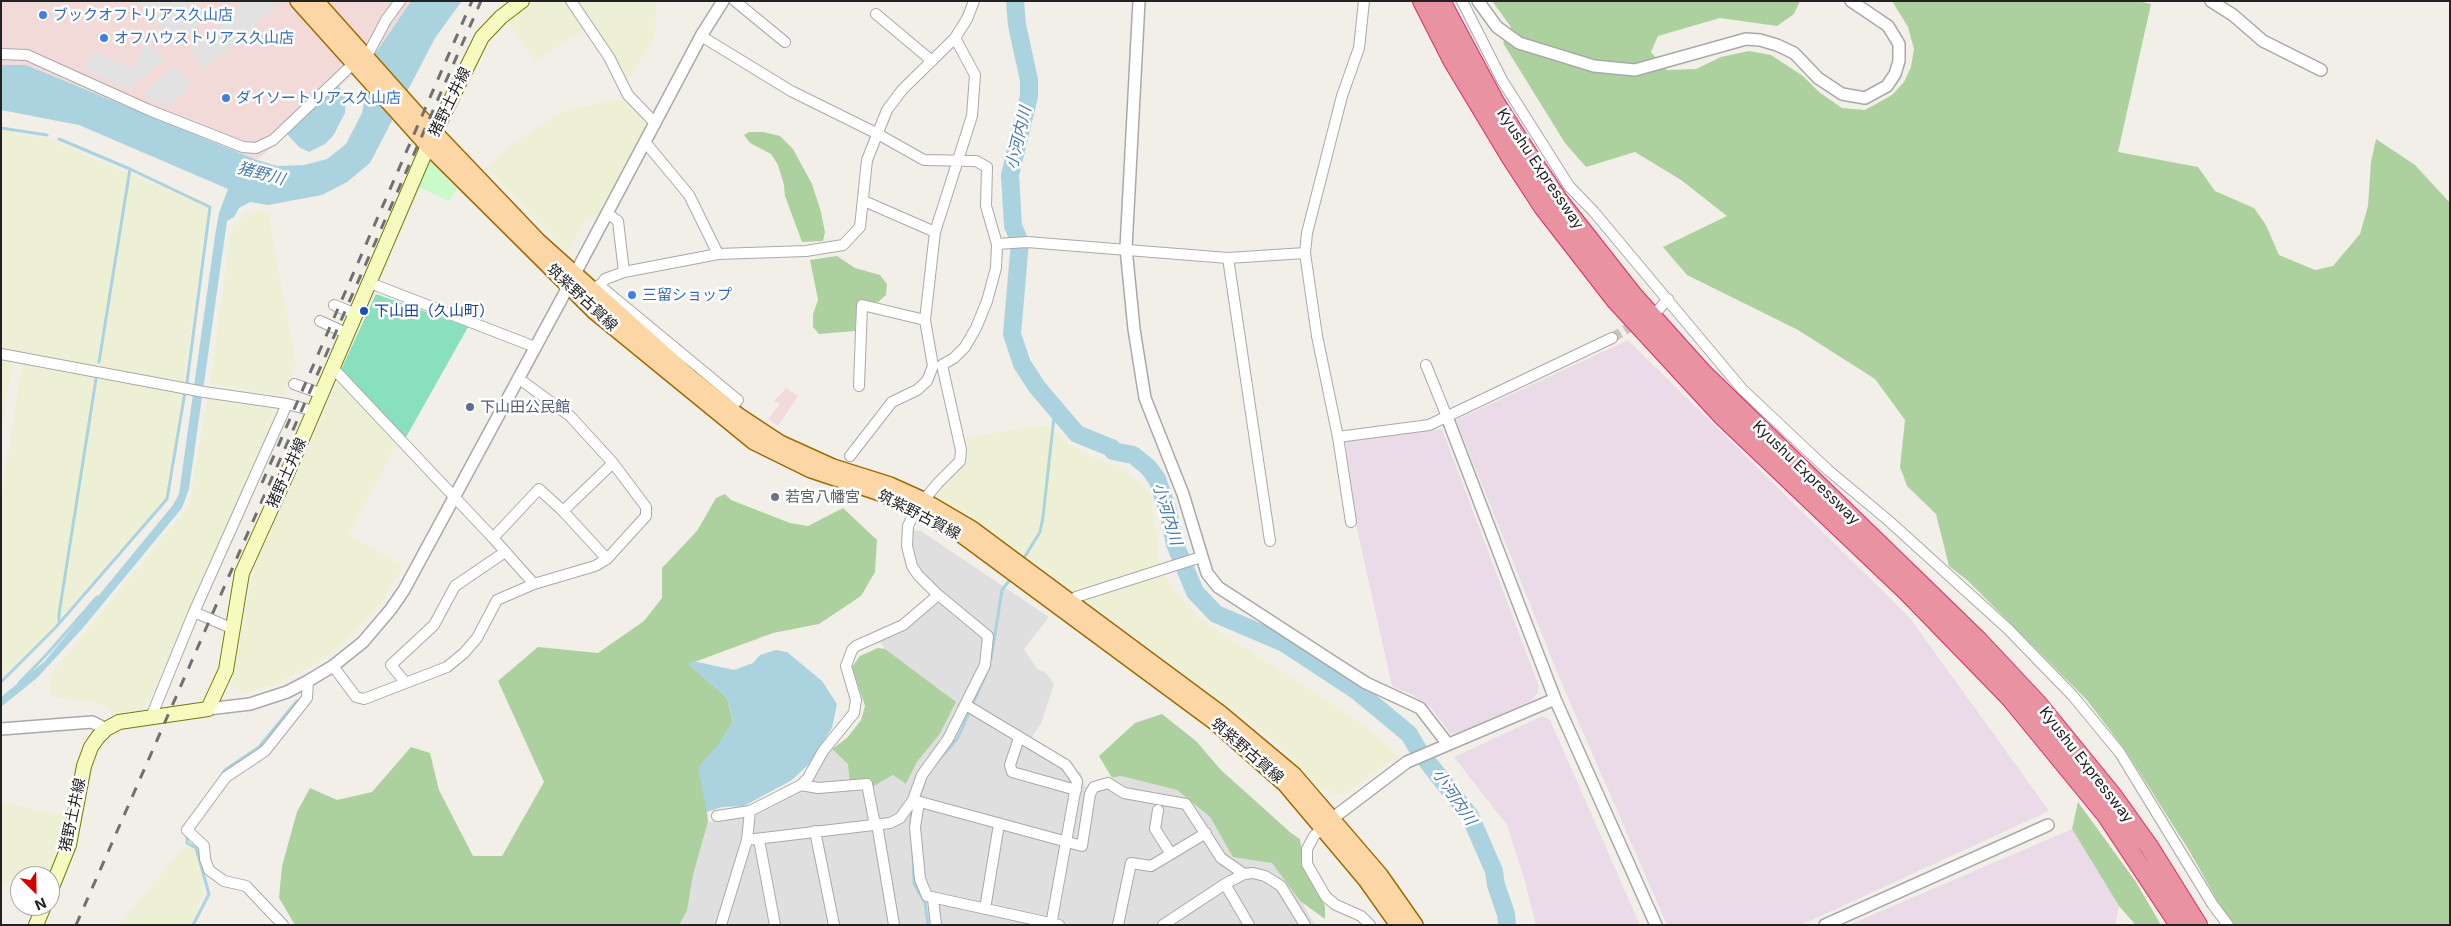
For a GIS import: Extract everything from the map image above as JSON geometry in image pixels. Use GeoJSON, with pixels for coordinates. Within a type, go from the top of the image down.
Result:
{"type":"FeatureCollection","features":[{"type":"Feature","properties":{"kind":"highway","name":"Kyushu Expressway"},"geometry":{"type":"LineString","coordinates":[[1422,1],[1452,60],[1511,158],[1543,207],[1610,293],[1652,343],[1722,416],[1907,592],[2010,698],[2106,815],[2179,925]]}},
{"type":"Feature","properties":{"kind":"highway","name":"Kyushu Expressway"},"geometry":{"type":"LineString","coordinates":[[1441,1],[1494,102],[1560,202],[1633,295],[1703,373],[1979,641],[2038,704],[2118,803],[2150,848],[2198,925]]}},
{"type":"Feature","properties":{"kind":"main road","name":"筑紫野古賀線"},"geometry":{"type":"LineString","coordinates":[[298,1],[365,65]]}},
{"type":"Feature","properties":{"kind":"main road","name":"筑紫野古賀線"},"geometry":{"type":"LineString","coordinates":[[316,1],[365,65],[411,118],[431,140],[538,241],[595,312],[754,442],[811,470],[918,504],[994,544],[1250,736],[1294,775],[1398,925]]}},
{"type":"Feature","properties":{"kind":"main road","name":"猪野土井線"},"geometry":{"type":"LineString","coordinates":[[208,709],[226,670],[242,573],[322,394],[431,140],[482,36],[501,17],[522,1]]}},
{"type":"Feature","properties":{"kind":"main road","name":"筑紫野古賀線"},"geometry":{"type":"LineString","coordinates":[[571,281],[597,289],[730,410],[760,432],[810,458],[890,485],[959,533],[1216,723],[1328,822],[1380,875],[1415,925]]}},
{"type":"Feature","properties":{"kind":"main road"},"geometry":{"type":"LineString","coordinates":[[106,729],[119,722],[208,709]]}},
{"type":"Feature","properties":{"kind":"main road","name":"猪野土井線"},"geometry":{"type":"LineString","coordinates":[[60,867],[69,845],[84,766],[91,747],[106,729]]}},
{"type":"Feature","properties":{"kind":"street"},"geometry":{"type":"LineString","coordinates":[[1,54],[26,55],[158,113],[243,147],[256,148],[273,140],[365,65],[386,20],[400,1]]}},
{"type":"Feature","properties":{"kind":"street"},"geometry":{"type":"LineString","coordinates":[[571,1],[609,57],[628,95],[655,123]]}},
{"type":"Feature","properties":{"kind":"street"},"geometry":{"type":"LineString","coordinates":[[208,709],[250,704],[287,692],[308,681],[333,666],[362,642],[391,609],[571,281],[701,36],[723,1]]}},
{"type":"Feature","properties":{"kind":"street"},"geometry":{"type":"LineString","coordinates":[[735,1],[785,42]]}},
{"type":"Feature","properties":{"kind":"street"},"geometry":{"type":"LineString","coordinates":[[597,289],[605,279],[624,272],[718,254],[806,251],[843,245],[860,227],[867,160],[876,133],[892,103],[955,38],[968,18],[974,1]]}},
{"type":"Feature","properties":{"kind":"street"},"geometry":{"type":"LineString","coordinates":[[1139,1],[1126,248],[1134,329],[1145,398],[1183,494],[1197,559],[1218,587],[1366,683],[1420,708],[1443,745]]}},
{"type":"Feature","properties":{"kind":"street"},"geometry":{"type":"LineString","coordinates":[[1351,522],[1338,436],[1317,336],[1305,253],[1307,233],[1340,105],[1358,48],[1364,1]]}},
{"type":"Feature","properties":{"kind":"street"},"geometry":{"type":"LineString","coordinates":[[1462,1],[1502,80],[1569,186],[1668,299],[1742,389],[1828,470],[1980,604],[2074,696],[2120,753],[2212,905],[2228,925]]}},
{"type":"Feature","properties":{"kind":"street"},"geometry":{"type":"LineString","coordinates":[[1478,1],[1497,27],[1519,43],[1594,66],[1635,70],[1746,39],[1760,40],[1794,53],[1818,78],[1842,94],[1865,98],[1887,86],[1895,74],[1899,61],[1899,44],[1888,26],[1851,1]]}},
{"type":"Feature","properties":{"kind":"street"},"geometry":{"type":"LineString","coordinates":[[2211,1],[2233,14],[2263,41],[2321,70]]}},
{"type":"Feature","properties":{"kind":"street"},"geometry":{"type":"LineString","coordinates":[[876,14],[932,61]]}},
{"type":"Feature","properties":{"kind":"street"},"geometry":{"type":"LineString","coordinates":[[701,36],[791,91],[876,133],[924,160],[976,161],[987,167],[986,206],[999,245],[988,301],[976,328],[965,347],[954,358],[938,365],[927,381],[917,390],[892,402],[850,456]]}},
{"type":"Feature","properties":{"kind":"street"},"geometry":{"type":"LineString","coordinates":[[955,38],[975,75],[972,116],[935,232],[925,320],[961,450],[960,461],[918,504],[908,526],[907,546],[910,560],[918,575],[938,595],[988,636],[985,665],[948,739],[922,775],[916,801],[915,827],[920,879],[928,896],[933,899],[1054,924],[1077,781],[1066,766],[966,705]]}},
{"type":"Feature","properties":{"kind":"street"},"geometry":{"type":"LineString","coordinates":[[645,142],[689,195],[718,254]]}},
{"type":"Feature","properties":{"kind":"street"},"geometry":{"type":"LineString","coordinates":[[864,200],[935,232]]}},
{"type":"Feature","properties":{"kind":"street"},"geometry":{"type":"LineString","coordinates":[[607,213],[618,221],[624,272]]}},
{"type":"Feature","properties":{"kind":"street"},"geometry":{"type":"LineString","coordinates":[[999,245],[1027,242],[1126,248],[1228,258],[1305,253]]}},
{"type":"Feature","properties":{"kind":"street"},"geometry":{"type":"LineString","coordinates":[[1228,258],[1270,541]]}},
{"type":"Feature","properties":{"kind":"street"},"geometry":{"type":"LineString","coordinates":[[370,284],[535,347]]}},
{"type":"Feature","properties":{"kind":"street"},"geometry":{"type":"LineString","coordinates":[[1659,309],[1668,299]]}},
{"type":"Feature","properties":{"kind":"street"},"geometry":{"type":"LineString","coordinates":[[334,305],[356,314]]}},
{"type":"Feature","properties":{"kind":"street"},"geometry":{"type":"LineString","coordinates":[[859,386],[862,305],[925,320]]}},
{"type":"Feature","properties":{"kind":"street"},"geometry":{"type":"LineString","coordinates":[[320,320],[348,334]]}},
{"type":"Feature","properties":{"kind":"street"},"geometry":{"type":"LineString","coordinates":[[1338,436],[1429,425],[1612,338]]}},
{"type":"Feature","properties":{"kind":"street"},"geometry":{"type":"LineString","coordinates":[[1,354],[194,390],[287,404],[314,411]]}},
{"type":"Feature","properties":{"kind":"street"},"geometry":{"type":"LineString","coordinates":[[1426,366],[1555,699],[1656,925]]}},
{"type":"Feature","properties":{"kind":"street"},"geometry":{"type":"LineString","coordinates":[[333,368],[534,584]]}},
{"type":"Feature","properties":{"kind":"street"},"geometry":{"type":"LineString","coordinates":[[333,666],[356,697],[364,699],[447,667],[464,654],[477,638],[497,600],[534,584],[595,566],[608,559],[646,516],[646,507],[613,463],[570,416],[518,378]]}},
{"type":"Feature","properties":{"kind":"street"},"geometry":{"type":"LineString","coordinates":[[294,384],[322,394]]}},
{"type":"Feature","properties":{"kind":"street"},"geometry":{"type":"LineString","coordinates":[[151,717],[194,612],[287,404]]}},
{"type":"Feature","properties":{"kind":"street"},"geometry":{"type":"LineString","coordinates":[[563,511],[613,463]]}},
{"type":"Feature","properties":{"kind":"street"},"geometry":{"type":"LineString","coordinates":[[493,538],[538,489],[563,511],[608,559]]}},
{"type":"Feature","properties":{"kind":"street"},"geometry":{"type":"LineString","coordinates":[[405,682],[391,665],[434,625],[454,586],[505,552]]}},
{"type":"Feature","properties":{"kind":"street"},"geometry":{"type":"LineString","coordinates":[[1071,602],[1076,597],[1197,559]]}},
{"type":"Feature","properties":{"kind":"street"},"geometry":{"type":"LineString","coordinates":[[717,816],[750,811],[801,785],[808,778],[823,751],[854,712],[856,700],[846,666],[852,650],[856,646],[903,625],[938,595]]}},
{"type":"Feature","properties":{"kind":"street"},"geometry":{"type":"LineString","coordinates":[[194,612],[232,628]]}},
{"type":"Feature","properties":{"kind":"street"},"geometry":{"type":"LineString","coordinates":[[283,925],[246,886],[224,881],[210,870],[205,859],[204,846],[187,830],[226,776],[265,751],[307,698],[308,681]]}},
{"type":"Feature","properties":{"kind":"street"},"geometry":{"type":"LineString","coordinates":[[1370,925],[1361,916],[1336,905],[1326,897],[1307,864],[1307,848],[1328,822],[1407,762],[1443,745],[1555,699]]}},
{"type":"Feature","properties":{"kind":"street"},"geometry":{"type":"LineString","coordinates":[[1,729],[92,722],[106,729]]}},
{"type":"Feature","properties":{"kind":"street"},"geometry":{"type":"LineString","coordinates":[[1019,738],[1010,765],[1012,772],[1076,790]]}},
{"type":"Feature","properties":{"kind":"street"},"geometry":{"type":"LineString","coordinates":[[916,801],[1082,846],[1090,794],[1094,787],[1103,783],[1108,783],[1124,793],[1186,804],[1221,858],[1244,874],[1266,876],[1281,886],[1305,925]]}},
{"type":"Feature","properties":{"kind":"street"},"geometry":{"type":"LineString","coordinates":[[801,785],[818,788],[867,784],[874,820],[877,824],[894,925]]}},
{"type":"Feature","properties":{"kind":"street"},"geometry":{"type":"LineString","coordinates":[[747,840],[760,840],[815,831],[890,823],[900,818],[916,801]]}},
{"type":"Feature","properties":{"kind":"street"},"geometry":{"type":"LineString","coordinates":[[1158,810],[1156,829],[1171,854]]}},
{"type":"Feature","properties":{"kind":"street"},"geometry":{"type":"LineString","coordinates":[[721,925],[747,840],[750,811]]}},
{"type":"Feature","properties":{"kind":"street"},"geometry":{"type":"LineString","coordinates":[[985,910],[1000,824]]}},
{"type":"Feature","properties":{"kind":"street"},"geometry":{"type":"LineString","coordinates":[[1825,925],[2048,825]]}},
{"type":"Feature","properties":{"kind":"street"},"geometry":{"type":"LineString","coordinates":[[815,831],[834,925]]}},
{"type":"Feature","properties":{"kind":"street"},"geometry":{"type":"LineString","coordinates":[[1118,925],[1131,863],[1151,866],[1206,833]]}},
{"type":"Feature","properties":{"kind":"street"},"geometry":{"type":"LineString","coordinates":[[760,840],[775,925]]}},
{"type":"Feature","properties":{"kind":"street"},"geometry":{"type":"LineString","coordinates":[[1163,925],[1225,884],[1244,874]]}},
{"type":"Feature","properties":{"kind":"street"},"geometry":{"type":"LineString","coordinates":[[1225,884],[1250,925]]}},
{"type":"Feature","properties":{"kind":"street"},"geometry":{"type":"LineString","coordinates":[[933,899],[936,925]]}},
{"type":"Feature","properties":{"kind":"shaded area"},"geometry":{"type":"Polygon","coordinates":[[[1,1],[411,1],[373,57],[257,160],[26,65],[1,65],[1,1]]]}},
{"type":"Feature","properties":{"kind":"shaded area"},"geometry":{"type":"Polygon","coordinates":[[[131,1],[196,1],[209,15],[176,45],[140,4],[131,1]]]}},
{"type":"Feature","properties":{"kind":"shaded area"},"geometry":{"type":"Polygon","coordinates":[[[245,1],[271,1],[276,6],[206,69],[191,51],[245,1]]]}},
{"type":"Feature","properties":{"kind":"shaded area"},"geometry":{"type":"Polygon","coordinates":[[[145,39],[165,59],[129,89],[83,69],[92,52],[133,68],[145,39]]]}},
{"type":"Feature","properties":{"kind":"shaded area"},"geometry":{"type":"Polygon","coordinates":[[[174,66],[191,85],[169,107],[145,98],[144,94],[174,66]]]}},
{"type":"Feature","properties":{"kind":"shaded area"},"geometry":{"type":"Polygon","coordinates":[[[1628,340],[1910,618],[2049,811],[1801,925],[1667,925],[1562,684],[1456,420],[1628,340]]]}},
{"type":"Feature","properties":{"kind":"shaded area"},"geometry":{"type":"Polygon","coordinates":[[[786,388],[798,396],[778,426],[768,419],[780,404],[774,401],[786,388]]]}},
{"type":"Feature","properties":{"kind":"shaded area"},"geometry":{"type":"Polygon","coordinates":[[[1442,429],[1538,684],[1538,692],[1531,701],[1457,733],[1450,733],[1431,708],[1413,695],[1392,686],[1357,529],[1345,439],[1442,429]]]}},
{"type":"Feature","properties":{"kind":"shaded area"},"geometry":{"type":"Polygon","coordinates":[[[913,530],[921,531],[1049,617],[1024,649],[1037,669],[1045,672],[1054,684],[1041,724],[1031,738],[1081,773],[1085,787],[1121,776],[1177,790],[1210,817],[1233,856],[1272,863],[1303,904],[1315,925],[679,925],[687,911],[693,875],[708,822],[756,815],[796,793],[827,752],[832,749],[874,786],[893,775],[906,784],[917,762],[939,735],[879,640],[899,634],[936,604],[942,593],[918,566],[912,549],[913,530]]]}},
{"type":"Feature","properties":{"kind":"shaded area"},"geometry":{"type":"Polygon","coordinates":[[[1542,716],[1550,720],[1640,925],[1536,925],[1524,878],[1507,825],[1454,757],[1542,716]]]}},
{"type":"Feature","properties":{"kind":"shaded area"},"geometry":{"type":"Polygon","coordinates":[[[2072,829],[2119,906],[2115,925],[1849,925],[2072,829]]]}},
{"type":"Feature","properties":{"kind":"green space"},"geometry":{"type":"Polygon","coordinates":[[[535,1],[656,1],[655,37],[627,81],[594,25],[535,61],[507,21],[535,1]]]}},
{"type":"Feature","properties":{"kind":"green space"},"geometry":{"type":"Polygon","coordinates":[[[1492,1],[1800,1],[1794,14],[1777,26],[1720,18],[1658,36],[1651,52],[1667,70],[1696,69],[1721,57],[1749,51],[1771,55],[1803,76],[1819,92],[1842,108],[1865,110],[1892,95],[1904,82],[1911,67],[1914,49],[1908,27],[1892,1],[2138,1],[2151,4],[2118,152],[2198,167],[2215,191],[2254,208],[2266,225],[2279,255],[2315,270],[2333,266],[2360,234],[2368,206],[2371,162],[2376,139],[2415,165],[2450,203],[2450,925],[2231,925],[2190,852],[2126,751],[2086,699],[1967,580],[1949,566],[1936,514],[1907,486],[1900,467],[1905,420],[1875,379],[1798,330],[1687,275],[1663,247],[1727,216],[1681,180],[1635,152],[1586,167],[1565,143],[1503,43],[1511,27],[1492,1]]]}},
{"type":"Feature","properties":{"kind":"green space"},"geometry":{"type":"Polygon","coordinates":[[[622,99],[647,124],[597,220],[588,216],[567,252],[487,168],[508,148],[562,111],[622,99]]]}},
{"type":"Feature","properties":{"kind":"green space"},"geometry":{"type":"Polygon","coordinates":[[[1,130],[47,138],[208,207],[184,382],[1,349],[1,130]]]}},
{"type":"Feature","properties":{"kind":"green space"},"geometry":{"type":"Polygon","coordinates":[[[749,132],[763,132],[780,136],[793,149],[812,184],[825,232],[823,241],[802,242],[785,196],[778,165],[771,154],[750,143],[744,135],[749,132]]]}},
{"type":"Feature","properties":{"kind":"green space"},"geometry":{"type":"Polygon","coordinates":[[[430,161],[457,189],[449,201],[418,187],[423,170],[430,161]]]}},
{"type":"Feature","properties":{"kind":"green space"},"geometry":{"type":"Polygon","coordinates":[[[268,212],[296,364],[283,396],[210,384],[231,228],[245,213],[268,212]]]}},
{"type":"Feature","properties":{"kind":"green space"},"geometry":{"type":"Polygon","coordinates":[[[837,256],[855,268],[880,275],[887,284],[886,295],[878,302],[857,302],[855,331],[819,334],[813,327],[813,314],[818,300],[810,260],[837,256]]]}},
{"type":"Feature","properties":{"kind":"green space"},"geometry":{"type":"Polygon","coordinates":[[[376,294],[468,327],[405,439],[341,370],[376,294]]]}},
{"type":"Feature","properties":{"kind":"green space"},"geometry":{"type":"Polygon","coordinates":[[[1,361],[13,362],[1,434],[1,361]]]}},
{"type":"Feature","properties":{"kind":"green space"},"geometry":{"type":"Polygon","coordinates":[[[22,364],[184,393],[166,498],[44,637],[1,677],[1,497],[22,364]]]}},
{"type":"Feature","properties":{"kind":"green space"},"geometry":{"type":"Polygon","coordinates":[[[338,381],[397,444],[348,535],[403,565],[384,600],[341,646],[315,664],[276,684],[243,693],[231,685],[254,568],[338,381]]]}},
{"type":"Feature","properties":{"kind":"green space"},"geometry":{"type":"Polygon","coordinates":[[[207,398],[281,408],[146,708],[115,714],[106,707],[90,702],[59,698],[51,695],[50,676],[189,505],[207,398]]]}},
{"type":"Feature","properties":{"kind":"green space"},"geometry":{"type":"Polygon","coordinates":[[[1048,425],[1068,443],[1090,456],[1119,466],[1143,486],[1151,496],[1158,546],[1157,556],[1166,577],[1184,602],[1200,619],[1354,718],[1389,746],[1399,758],[1390,761],[1347,793],[1333,796],[1328,788],[1322,791],[1275,742],[1025,555],[934,498],[941,483],[961,467],[965,457],[963,438],[1048,425]]]}},
{"type":"Feature","properties":{"kind":"green space"},"geometry":{"type":"Polygon","coordinates":[[[725,494],[731,500],[790,523],[808,526],[843,508],[877,540],[875,572],[861,596],[819,624],[773,633],[689,664],[727,698],[733,722],[720,742],[707,812],[708,822],[693,875],[687,911],[679,925],[295,925],[279,898],[282,866],[297,812],[310,788],[337,800],[372,792],[411,747],[430,753],[439,790],[473,856],[502,856],[544,782],[498,681],[538,647],[598,653],[644,621],[662,598],[662,568],[697,531],[716,498],[725,494]]]}},
{"type":"Feature","properties":{"kind":"green space"},"geometry":{"type":"Polygon","coordinates":[[[878,648],[885,649],[956,702],[939,735],[917,762],[906,784],[893,775],[874,786],[850,785],[848,764],[832,749],[847,738],[861,720],[865,706],[852,667],[860,656],[878,648]]]}},
{"type":"Feature","properties":{"kind":"green space"},"geometry":{"type":"Polygon","coordinates":[[[1162,714],[1196,741],[1221,770],[1300,839],[1304,864],[1325,906],[1325,919],[1300,901],[1272,863],[1233,857],[1210,817],[1177,790],[1121,776],[1112,778],[1099,756],[1135,723],[1162,714]]]}},
{"type":"Feature","properties":{"kind":"green space"},"geometry":{"type":"Polygon","coordinates":[[[1,802],[67,816],[51,866],[10,866],[10,881],[1,886],[1,802]]]}},
{"type":"Feature","properties":{"kind":"green space"},"geometry":{"type":"Polygon","coordinates":[[[2078,802],[2136,882],[2161,925],[2133,925],[2134,923],[2119,906],[2072,829],[2078,802]]]}},
{"type":"Feature","properties":{"kind":"green space"},"geometry":{"type":"Polygon","coordinates":[[[190,839],[202,849],[204,869],[203,895],[190,925],[119,925],[190,839]]]}},
{"type":"Feature","properties":{"kind":"water","name":"猪野川"},"geometry":{"type":"Polygon","coordinates":[[[411,1],[462,1],[435,38],[370,163],[347,182],[322,195],[268,205],[250,202],[239,208],[234,217],[227,221],[189,489],[182,508],[82,629],[38,677],[1,707],[1,697],[45,661],[173,505],[179,494],[215,236],[219,213],[228,189],[79,125],[1,110],[1,65],[26,65],[257,160],[277,166],[304,165],[327,159],[346,144],[362,113],[373,57],[411,1]]]}},
{"type":"Feature","properties":{"kind":"water"},"geometry":{"type":"Polygon","coordinates":[[[338,85],[346,97],[345,113],[333,136],[325,144],[309,152],[299,147],[285,132],[338,85]]]}},
{"type":"Feature","properties":{"kind":"water"},"geometry":{"type":"Polygon","coordinates":[[[776,650],[787,652],[822,681],[837,704],[832,728],[808,765],[792,780],[744,806],[722,807],[707,812],[698,768],[720,742],[733,721],[727,698],[688,664],[693,661],[734,670],[753,663],[760,655],[776,650]]]}},
{"type":"Feature","properties":{"kind":"waterway","name":"小河内川"},"geometry":{"type":"LineString","coordinates":[[1015,1],[1017,25],[1029,80],[1029,96],[1010,175],[1013,226],[1020,242],[1012,334],[1022,364],[1037,387],[1077,434],[1112,448],[1113,451],[1133,455],[1148,467],[1157,479],[1168,511],[1175,544],[1195,592],[1216,614],[1284,643],[1357,691],[1409,734],[1419,751],[1470,816],[1494,871],[1496,885],[1506,914],[1507,925]]}},
{"type":"Feature","properties":{"kind":"waterway"},"geometry":{"type":"LineString","coordinates":[[1,128],[47,135]]}},
{"type":"Feature","properties":{"kind":"waterway"},"geometry":{"type":"LineString","coordinates":[[59,139],[130,169]]}},
{"type":"Feature","properties":{"kind":"waterway"},"geometry":{"type":"LineString","coordinates":[[99,362],[130,169],[210,207],[187,382]]}},
{"type":"Feature","properties":{"kind":"waterway"},"geometry":{"type":"LineString","coordinates":[[59,622],[96,379]]}},
{"type":"Feature","properties":{"kind":"waterway"},"geometry":{"type":"LineString","coordinates":[[1,682],[56,627],[167,499],[185,392]]}},
{"type":"Feature","properties":{"kind":"waterway"},"geometry":{"type":"LineString","coordinates":[[1022,561],[1040,532],[1055,408]]}},
{"type":"Feature","properties":{"kind":"waterway"},"geometry":{"type":"LineString","coordinates":[[991,659],[1002,590],[1012,577]]}},
{"type":"Feature","properties":{"kind":"waterway"},"geometry":{"type":"LineString","coordinates":[[19,683],[97,597]]}},
{"type":"Feature","properties":{"kind":"waterway"},"geometry":{"type":"LineString","coordinates":[[937,762],[958,738],[990,665]]}},
{"type":"Feature","properties":{"kind":"waterway"},"geometry":{"type":"LineString","coordinates":[[221,776],[225,770],[259,747],[297,701]]}},
{"type":"Feature","properties":{"kind":"waterway"},"geometry":{"type":"LineString","coordinates":[[919,797],[924,784]]}},
{"type":"Feature","properties":{"kind":"waterway"},"geometry":{"type":"LineString","coordinates":[[911,825],[911,814],[914,807]]}},
{"type":"Feature","properties":{"kind":"waterway"},"geometry":{"type":"LineString","coordinates":[[187,834],[187,843],[196,848],[209,894],[193,925]]}},
{"type":"Feature","properties":{"kind":"waterway"},"geometry":{"type":"LineString","coordinates":[[913,854],[914,884],[925,903],[928,925]]}},
{"type":"Feature","properties":{"kind":"tunnel"},"geometry":{"type":"LineString","coordinates":[[1612,338],[1639,321]]}},
{"type":"Feature","properties":{"kind":"railway"},"geometry":{"type":"LineString","coordinates":[[262,483],[472,1]]}},
{"type":"Feature","properties":{"kind":"railway"},"geometry":{"type":"LineString","coordinates":[[76,925],[481,1]]}},
{"type":"Feature","properties":{"kind":"place","name":"ブックオフトリアス久山店"},"geometry":{"type":"Point","coordinates":[43,15]}},
{"type":"Feature","properties":{"kind":"place","name":"オフハウストリアス久山店"},"geometry":{"type":"Point","coordinates":[104,38]}},
{"type":"Feature","properties":{"kind":"place","name":"ダイソートリアス久山店"},"geometry":{"type":"Point","coordinates":[226,98]}},
{"type":"Feature","properties":{"kind":"place","name":"三留ショップ"},"geometry":{"type":"Point","coordinates":[632,295]}},
{"type":"Feature","properties":{"kind":"place","name":"下山田（久山町）"},"geometry":{"type":"Point","coordinates":[364,311]}},
{"type":"Feature","properties":{"kind":"place","name":"下山田公民館"},"geometry":{"type":"Point","coordinates":[470,407]}},
{"type":"Feature","properties":{"kind":"place","name":"若宮八幡宮"},"geometry":{"type":"Point","coordinates":[775,497]}}]}
